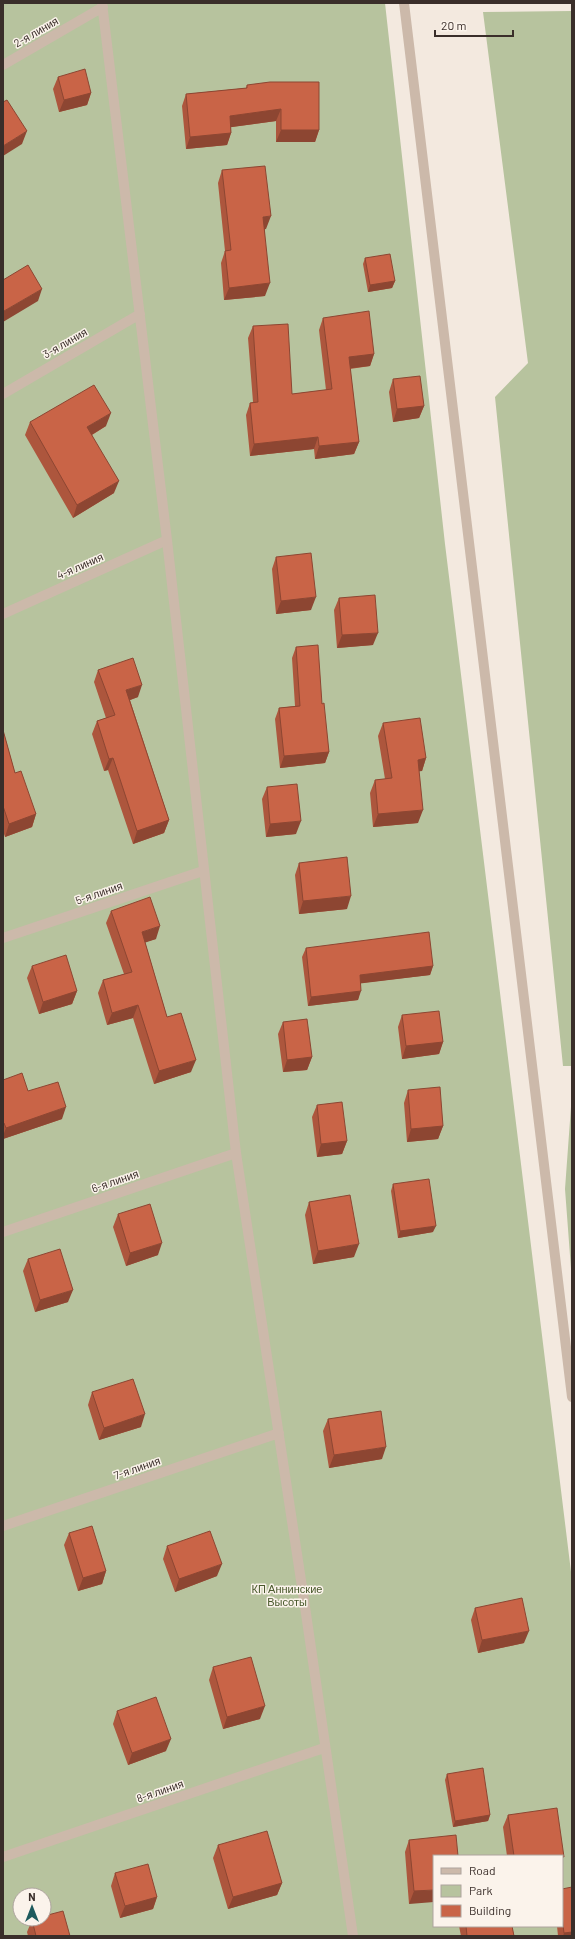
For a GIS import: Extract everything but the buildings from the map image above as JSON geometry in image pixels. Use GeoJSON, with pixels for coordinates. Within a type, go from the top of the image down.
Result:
{"type":"FeatureCollection","features":[{"type":"Feature","properties":{"kind":"street"},"geometry":{"type":"LineString","coordinates":[[404,3],[572,1397]]}},
{"type":"Feature","properties":{"kind":"street"},"geometry":{"type":"LineString","coordinates":[[102,5],[167,540],[203,871],[236,1153],[353,1936]]}},
{"type":"Feature","properties":{"kind":"street","name":"2-я линия"},"geometry":{"type":"LineString","coordinates":[[3,65],[102,5]]}},
{"type":"Feature","properties":{"kind":"street","name":"3-я линия"},"geometry":{"type":"LineString","coordinates":[[3,394],[140,314]]}},
{"type":"Feature","properties":{"kind":"street","name":"4-я линия"},"geometry":{"type":"LineString","coordinates":[[3,614],[167,540]]}},
{"type":"Feature","properties":{"kind":"street","name":"5-я линия"},"geometry":{"type":"LineString","coordinates":[[3,938],[203,871]]}},
{"type":"Feature","properties":{"kind":"street","name":"6-я линия"},"geometry":{"type":"LineString","coordinates":[[3,1232],[236,1153]]}},
{"type":"Feature","properties":{"kind":"street","name":"7-я линия"},"geometry":{"type":"LineString","coordinates":[[3,1526],[279,1433]]}},
{"type":"Feature","properties":{"kind":"street","name":"8-я линия"},"geometry":{"type":"LineString","coordinates":[[3,1856],[324,1748]]}},
{"type":"Feature","properties":{"kind":"green space","name":"КП Аннинские Высоты"},"geometry":{"type":"Polygon","coordinates":[[[3,3],[385,3],[445,544],[572,1580],[572,1936],[3,1936],[3,3]]]}},
{"type":"Feature","properties":{"kind":"green space"},"geometry":{"type":"Polygon","coordinates":[[[572,11],[572,1066],[563,1066],[495,397],[528,363],[483,12],[572,11]]]}},
{"type":"Feature","properties":{"kind":"green space"},"geometry":{"type":"Polygon","coordinates":[[[572,1093],[572,1282],[565,1189],[572,1093]]]}}]}
